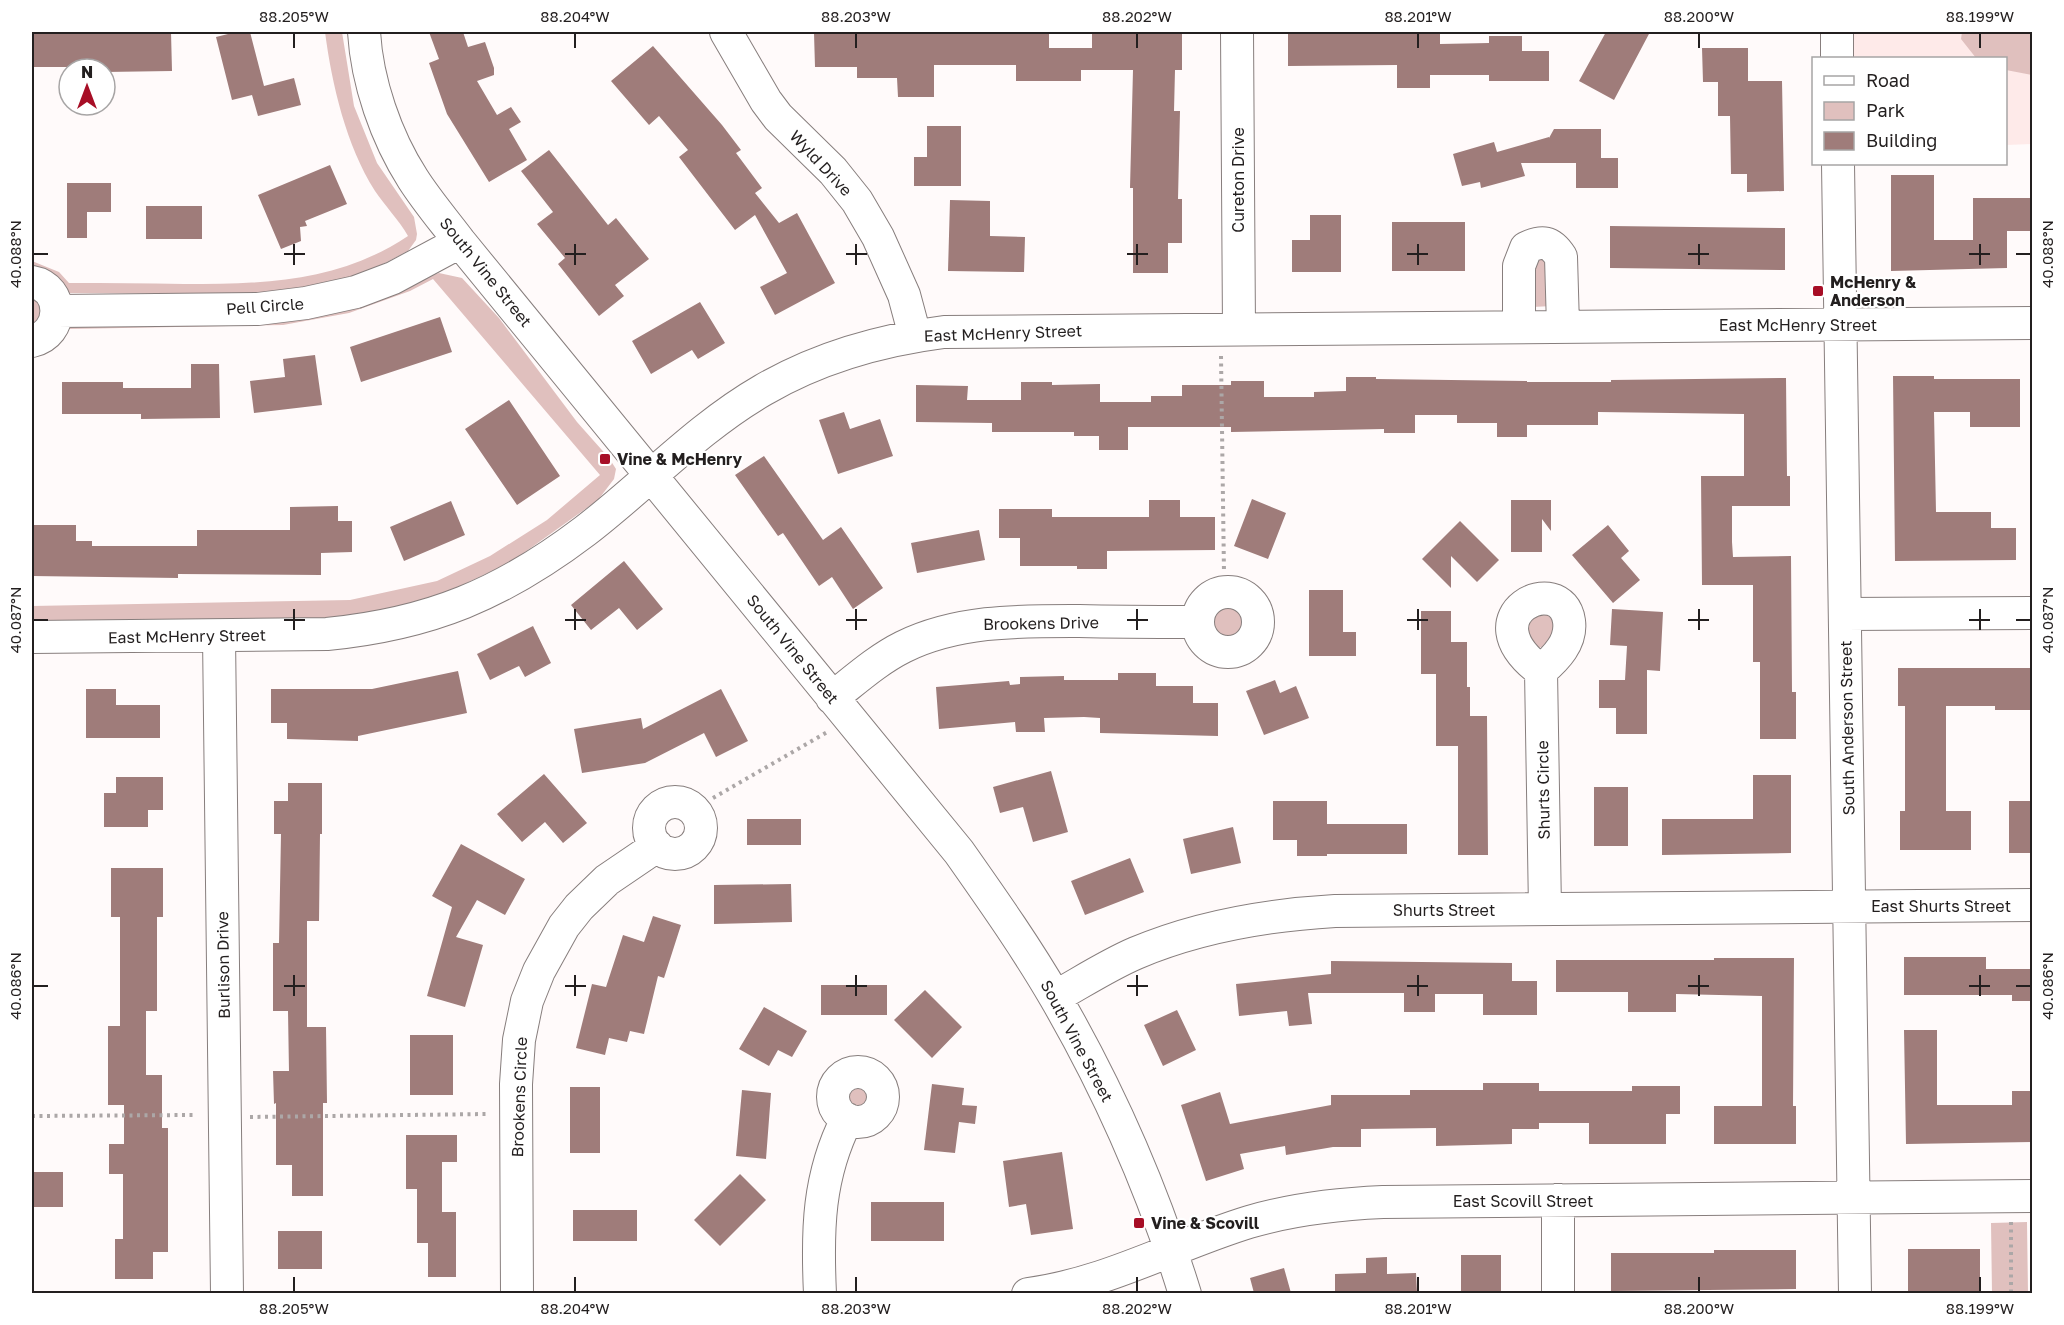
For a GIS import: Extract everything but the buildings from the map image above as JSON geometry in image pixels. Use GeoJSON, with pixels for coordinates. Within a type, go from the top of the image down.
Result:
{"type":"FeatureCollection","features":[{"type":"Feature","properties":{"kind":"street","name":"South Vine Street"},"geometry":{"type":"LineString","coordinates":[[364,32],[372,83],[384,122],[413,179],[460,242],[959,852],[1005,918],[1055,997],[1095,1071],[1134,1154],[1172,1251],[1185,1293]]}},
{"type":"Feature","properties":{"kind":"street","name":"Wyld Drive"},"geometry":{"type":"LineString","coordinates":[[726,32],[766,102],[778,117],[833,171],[856,201],[878,237],[904,295],[915,336]]}},
{"type":"Feature","properties":{"kind":"street","name":"Cureton Drive"},"geometry":{"type":"LineString","coordinates":[[1237,32],[1239,329]]}},
{"type":"Feature","properties":{"kind":"street"},"geometry":{"type":"LineString","coordinates":[[1837,32],[1837,57]]}},
{"type":"Feature","properties":{"kind":"street","name":"South Anderson Street"},"geometry":{"type":"LineString","coordinates":[[1838,165],[1855,1293]]}},
{"type":"Feature","properties":{"kind":"street","name":"Pell Circle"},"geometry":{"type":"LineString","coordinates":[[57,311],[258,309],[306,303],[356,292],[393,278],[460,242]]}},
{"type":"Feature","properties":{"kind":"street"},"geometry":{"type":"LineString","coordinates":[[1519,327],[1519,266],[1526,248],[1546,243],[1555,248],[1561,257],[1563,326]]}},
{"type":"Feature","properties":{"kind":"street"},"geometry":{"type":"LineString","coordinates":[[32,282],[44,286],[51,293],[56,301],[57,311],[51,330],[32,341]]}},
{"type":"Feature","properties":{"kind":"street","name":"East McHenry Street"},"geometry":{"type":"LineString","coordinates":[[32,637],[327,634],[405,623],[444,611],[493,591],[535,567],[585,531],[727,414],[763,390],[840,355],[915,336],[944,332],[2032,323]]}},
{"type":"Feature","properties":{"kind":"street"},"geometry":{"type":"LineString","coordinates":[[1845,614],[2032,613]]}},
{"type":"Feature","properties":{"kind":"street","name":"Brookens Drive"},"geometry":{"type":"LineString","coordinates":[[832,698],[867,669],[903,647],[940,633],[978,624],[1015,621],[1198,622]]}},
{"type":"Feature","properties":{"kind":"street","name":"Burlison Drive"},"geometry":{"type":"LineString","coordinates":[[219,636],[227,1293]]}},
{"type":"Feature","properties":{"kind":"street","name":"Shurts Circle"},"geometry":{"type":"LineString","coordinates":[[1541,671],[1545,909]]}},
{"type":"Feature","properties":{"kind":"street","name":"Brookens Circle"},"geometry":{"type":"LineString","coordinates":[[517,1293],[516,1084],[519,1040],[527,1001],[539,971],[564,926],[579,907],[607,880],[657,846]]}},
{"type":"Feature","properties":{"kind":"street","name":"East Shurts Street"},"geometry":{"type":"LineString","coordinates":[[1850,907],[2032,906]]}},
{"type":"Feature","properties":{"kind":"street","name":"Shurts Street"},"geometry":{"type":"LineString","coordinates":[[1055,997],[1137,953],[1189,934],[1240,921],[1292,913],[1850,907]]}},
{"type":"Feature","properties":{"kind":"street"},"geometry":{"type":"LineString","coordinates":[[820,1293],[819,1207],[830,1159],[847,1119]]}},
{"type":"Feature","properties":{"kind":"street","name":"East Scovill Street"},"geometry":{"type":"LineString","coordinates":[[1028,1293],[1055,1290],[1098,1278],[1247,1222],[1293,1210],[1338,1204],[2032,1197]]}},
{"type":"Feature","properties":{"kind":"street"},"geometry":{"type":"LineString","coordinates":[[1558,1200],[1558,1293]]}},
{"type":"Feature","properties":{"kind":"path"},"geometry":{"type":"LineString","coordinates":[[1221,355],[1224,573]]}},
{"type":"Feature","properties":{"kind":"path"},"geometry":{"type":"LineString","coordinates":[[713,798],[832,730]]}},
{"type":"Feature","properties":{"kind":"path"},"geometry":{"type":"LineString","coordinates":[[247,1117],[486,1114]]}},
{"type":"Feature","properties":{"kind":"path"},"geometry":{"type":"LineString","coordinates":[[32,1116],[194,1115]]}},
{"type":"Feature","properties":{"kind":"path"},"geometry":{"type":"LineString","coordinates":[[2011,1222],[2011,1293]]}},
{"type":"Feature","properties":{"kind":"shaded area"},"geometry":{"type":"Polygon","coordinates":[[[1849,32],[2032,32],[2032,144],[2007,145],[2007,57],[1850,57],[1849,32]]]}},
{"type":"Feature","properties":{"kind":"green space"},"geometry":{"type":"Polygon","coordinates":[[[325,32],[342,32],[354,106],[377,163],[414,217],[416,240],[408,251],[364,274],[331,283],[267,294],[62,293],[32,271],[32,261],[59,272],[69,283],[214,284],[272,281],[328,271],[355,263],[408,236],[375,191],[356,154],[336,93],[325,32]]]}},
{"type":"Feature","properties":{"kind":"green space"},"geometry":{"type":"Polygon","coordinates":[[[1962,32],[2032,32],[2032,75],[2007,70],[2007,57],[1975,57],[1961,39],[1962,32]]]}},
{"type":"Feature","properties":{"kind":"green space"},"geometry":{"type":"Polygon","coordinates":[[[1531,252],[1551,252],[1553,306],[1532,307],[1531,252]]]}},
{"type":"Feature","properties":{"kind":"green space"},"geometry":{"type":"Polygon","coordinates":[[[439,273],[462,278],[499,318],[577,422],[609,458],[616,469],[614,479],[598,500],[511,562],[437,597],[377,616],[306,621],[32,623],[32,606],[350,600],[437,581],[490,556],[547,520],[600,475],[433,279],[410,291],[349,313],[283,325],[69,329],[55,343],[65,325],[423,278],[439,273]]]}},
{"type":"Feature","properties":{"kind":"green space"},"geometry":{"type":"Polygon","coordinates":[[[32,290],[45,309],[32,330],[32,290]]]}},
{"type":"Feature","properties":{"kind":"green space"},"geometry":{"type":"Polygon","coordinates":[[[1229,597],[1244,604],[1251,619],[1244,634],[1229,641],[1214,634],[1207,619],[1214,604],[1229,597]]]}},
{"type":"Feature","properties":{"kind":"green space"},"geometry":{"type":"Polygon","coordinates":[[[1537,604],[1561,626],[1543,647],[1536,648],[1517,622],[1537,604]]]}},
{"type":"Feature","properties":{"kind":"green space"},"geometry":{"type":"Polygon","coordinates":[[[860,1087],[868,1090],[871,1098],[868,1106],[860,1109],[852,1106],[849,1098],[852,1090],[860,1087]]]}},
{"type":"Feature","properties":{"kind":"green space"},"geometry":{"type":"Polygon","coordinates":[[[2027,1222],[2028,1293],[1992,1293],[1991,1223],[2027,1222]]]}},
{"type":"Feature","properties":{"kind":"place","name":"McHenry & Anderson"},"geometry":{"type":"Point","coordinates":[1818,291]}},
{"type":"Feature","properties":{"kind":"place","name":"Vine & McHenry"},"geometry":{"type":"Point","coordinates":[605,459]}},
{"type":"Feature","properties":{"kind":"place","name":"Vine & Scovill"},"geometry":{"type":"Point","coordinates":[1139,1223]}}]}
